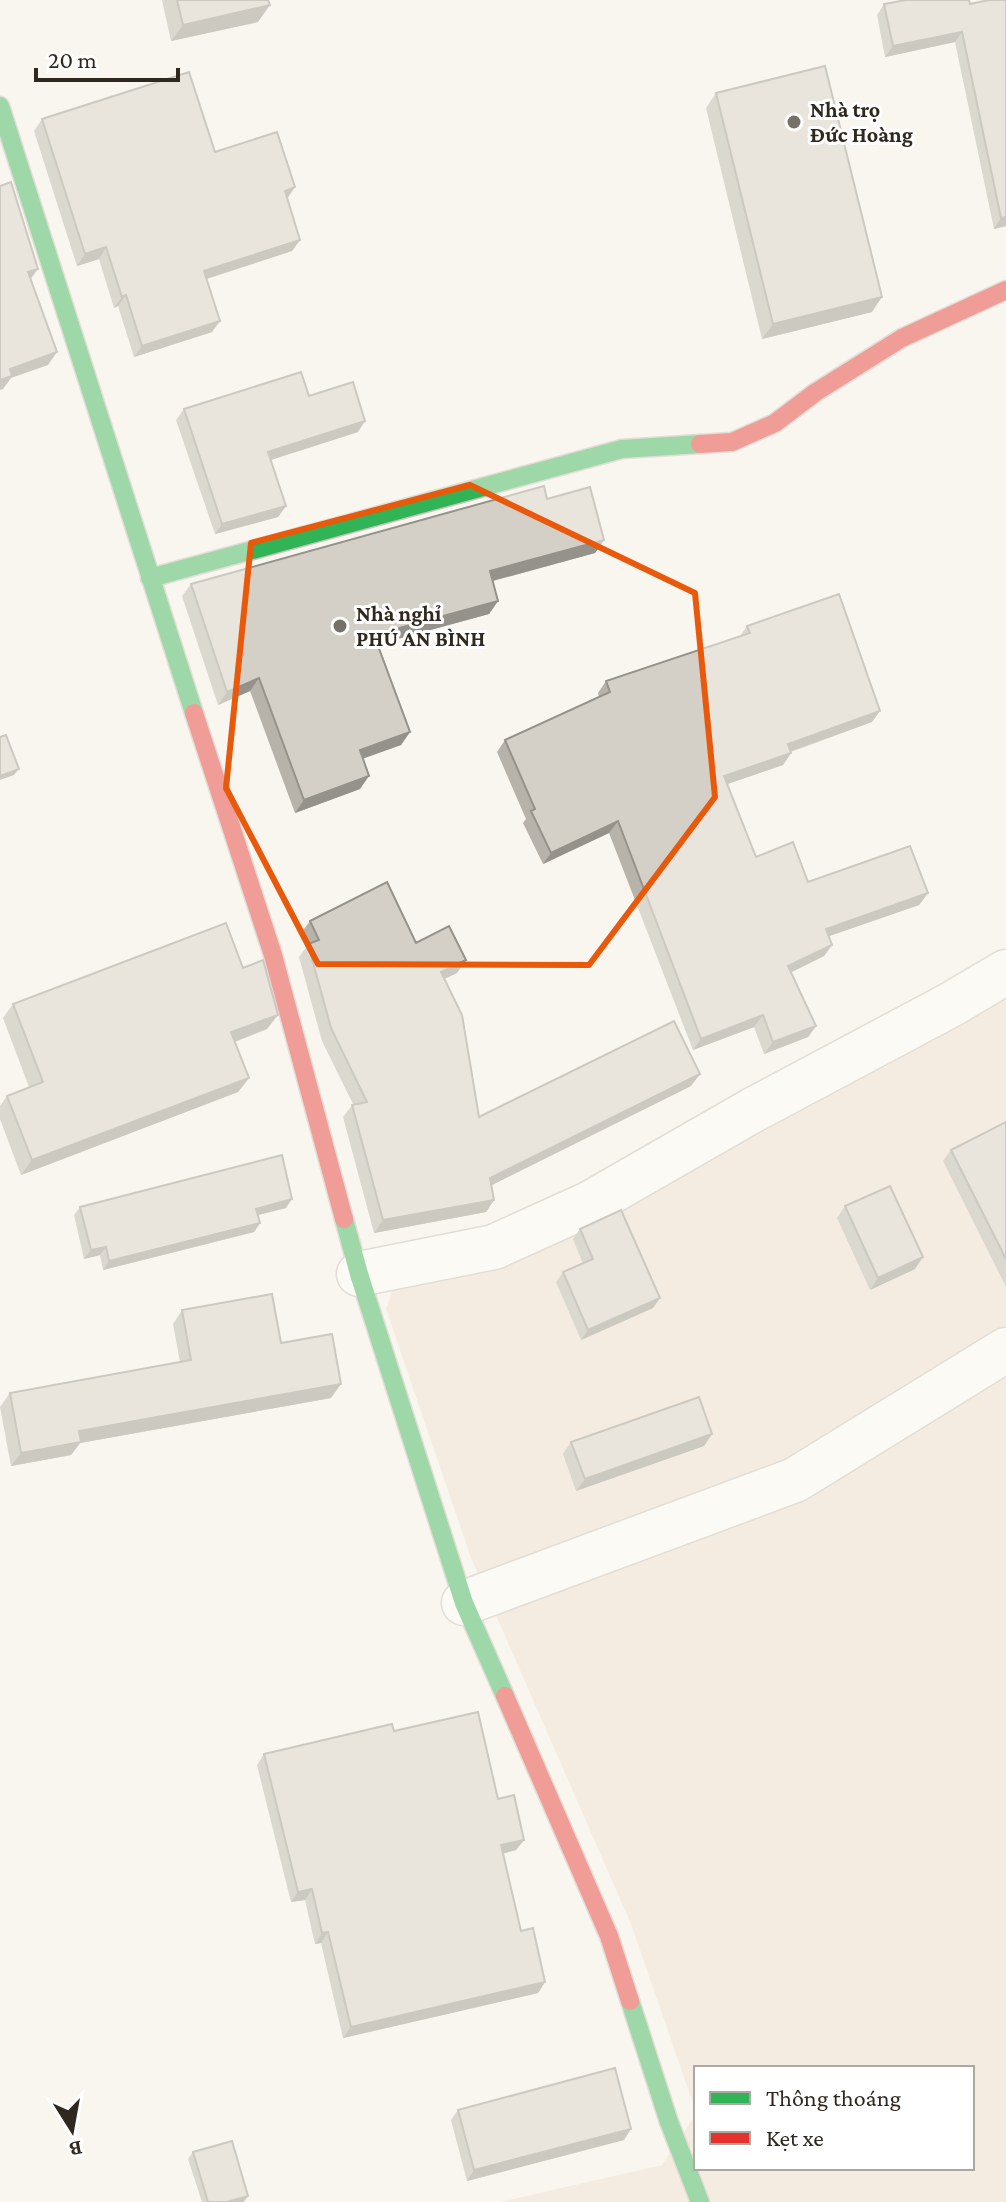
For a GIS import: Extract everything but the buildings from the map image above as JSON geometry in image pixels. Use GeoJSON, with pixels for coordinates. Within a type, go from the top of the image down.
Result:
{"type":"FeatureCollection","features":[{"type":"Feature","properties":{"kind":"street"},"geometry":{"type":"LineString","coordinates":[[0,106],[273,955],[359,1274],[464,1603],[609,1936],[669,2122],[700,2202]]}},
{"type":"Feature","properties":{"kind":"street"},"geometry":{"type":"LineString","coordinates":[[150,578],[622,449],[732,442],[775,423],[816,392],[902,338],[1006,290]]}},
{"type":"Feature","properties":{"kind":"street"},"geometry":{"type":"LineString","coordinates":[[359,1274],[494,1247],[589,1204],[753,1110],[1006,972]]}},
{"type":"Feature","properties":{"kind":"street"},"geometry":{"type":"LineString","coordinates":[[464,1603],[795,1480],[1006,1350]]}},
{"type":"Feature","properties":{"kind":"highlighted area"},"geometry":{"type":"Polygon","coordinates":[[[470,485],[695,593],[715,797],[589,965],[318,964],[226,788],[251,543],[470,485]]]}},
{"type":"Feature","properties":{"kind":"shaded area"},"geometry":{"type":"Polygon","coordinates":[[[1006,980],[1006,2202],[500,2202],[662,2165],[694,2117],[694,2170],[974,2170],[974,2066],[694,2066],[694,2106],[631,1924],[471,1558],[386,1309],[395,1284],[1006,980]]]}},
{"type":"Feature","properties":{"kind":"traffic: fast"},"geometry":{"type":"LineString","coordinates":[[0,106],[194,713]]}},
{"type":"Feature","properties":{"kind":"traffic: fast"},"geometry":{"type":"LineString","coordinates":[[150,578],[622,449],[700,444]]}},
{"type":"Feature","properties":{"kind":"traffic: fast"},"geometry":{"type":"LineString","coordinates":[[344,1219],[464,1603],[505,1696]]}},
{"type":"Feature","properties":{"kind":"traffic: fast"},"geometry":{"type":"LineString","coordinates":[[630,2001],[669,2122],[700,2202]]}},
{"type":"Feature","properties":{"kind":"traffic: jam"},"geometry":{"type":"LineString","coordinates":[[700,444],[732,442],[775,423],[816,392],[902,338],[1006,290]]}},
{"type":"Feature","properties":{"kind":"traffic: jam"},"geometry":{"type":"LineString","coordinates":[[194,713],[273,955],[344,1219]]}},
{"type":"Feature","properties":{"kind":"traffic: jam"},"geometry":{"type":"LineString","coordinates":[[505,1696],[609,1936],[630,2001]]}},
{"type":"Feature","properties":{"kind":"place","name":"Nhà trọ Đức Hoàng"},"geometry":{"type":"Point","coordinates":[794,122]}},
{"type":"Feature","properties":{"kind":"place","name":"Nhà nghỉ PHÚ AN BÌNH"},"geometry":{"type":"Point","coordinates":[340,626]}}]}
